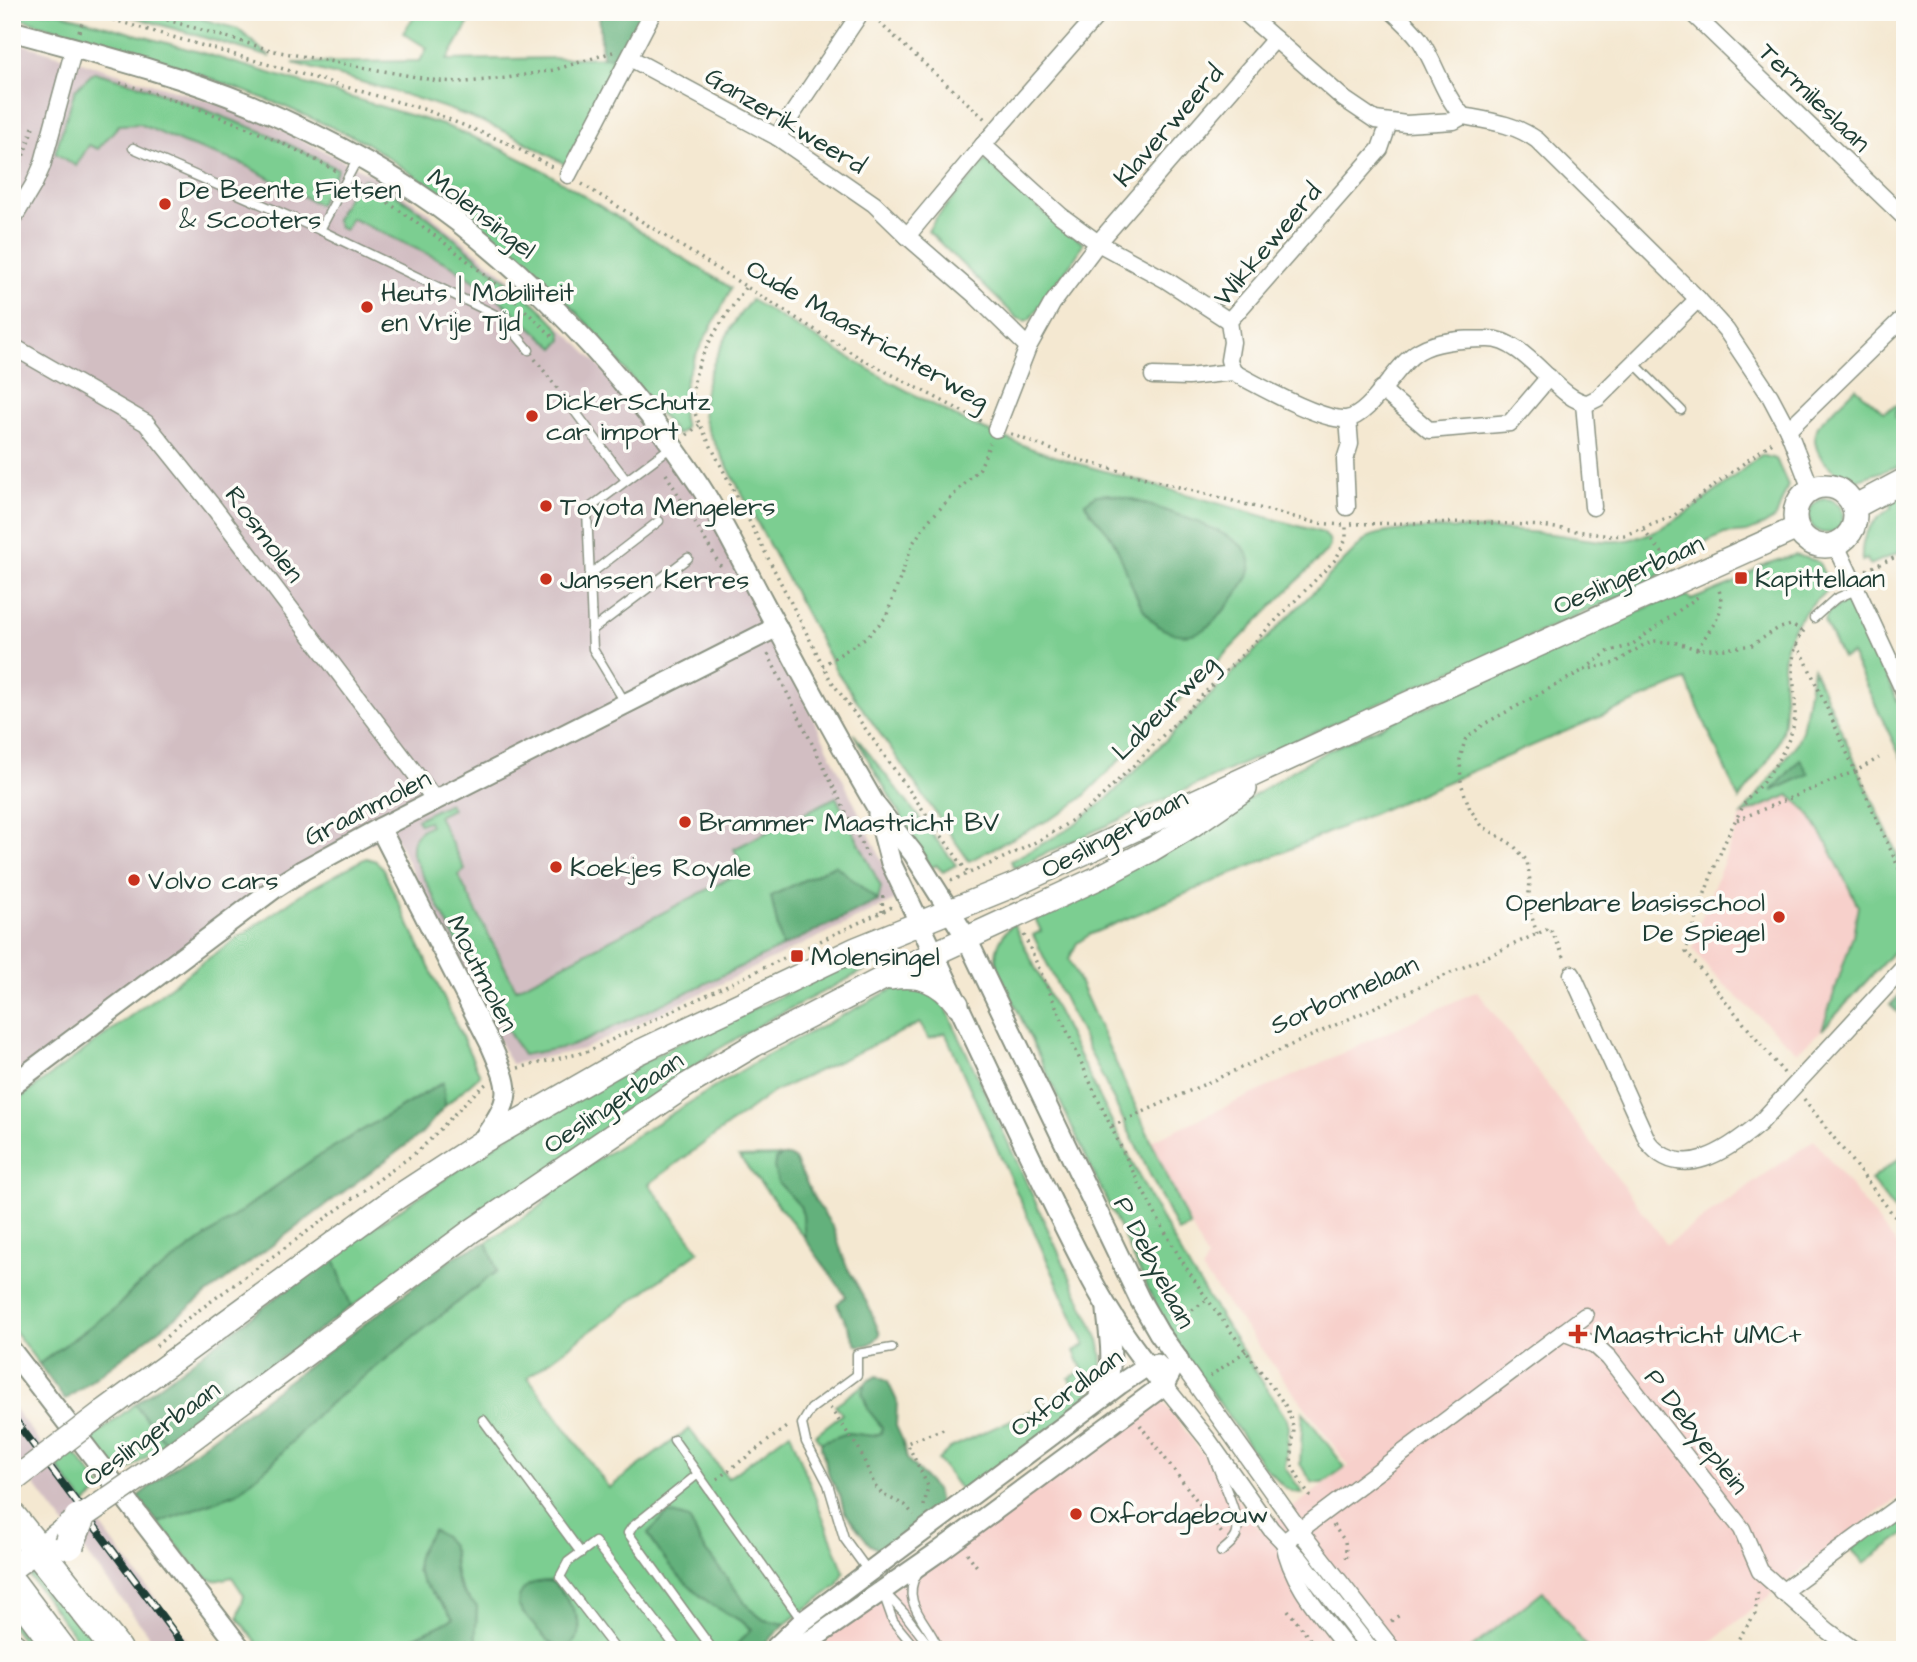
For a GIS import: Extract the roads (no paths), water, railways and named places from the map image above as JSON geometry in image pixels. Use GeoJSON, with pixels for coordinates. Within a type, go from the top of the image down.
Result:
{"type":"FeatureCollection","features":[{"type":"Feature","properties":{"kind":"highway"},"geometry":{"type":"LineString","coordinates":[[12,1518],[20,1566],[61,1650]]}},
{"type":"Feature","properties":{"kind":"highway"},"geometry":{"type":"LineString","coordinates":[[70,1531],[66,1556],[69,1570],[83,1594],[93,1622]]}},
{"type":"Feature","properties":{"kind":"highway"},"geometry":{"type":"LineString","coordinates":[[20,1566],[93,1622],[117,1650]]}},
{"type":"Feature","properties":{"kind":"main road"},"geometry":{"type":"LineString","coordinates":[[1854,507],[1905,480]]}},
{"type":"Feature","properties":{"kind":"main road"},"geometry":{"type":"LineString","coordinates":[[1835,487],[1849,497],[1854,507],[1855,520],[1851,532],[1836,545],[1814,545],[1804,538],[1797,528],[1797,505],[1811,489],[1835,487]]}},
{"type":"Feature","properties":{"kind":"main road","name":"Oeslingerbaan"},"geometry":{"type":"LineString","coordinates":[[13,1480],[390,1202],[482,1142],[637,1054],[818,966],[1003,890],[1797,528]]}},
{"type":"Feature","properties":{"kind":"main road","name":"Oeslingerbaan"},"geometry":{"type":"LineString","coordinates":[[20,1566],[470,1232],[687,1085],[754,1045],[934,953],[1098,878],[1151,850],[1191,826],[1290,757]]}},
{"type":"Feature","properties":{"kind":"main road"},"geometry":{"type":"LineString","coordinates":[[881,980],[919,976],[941,986],[957,1004]]}},
{"type":"Feature","properties":{"kind":"street"},"geometry":{"type":"LineString","coordinates":[[568,175],[653,12]]}},
{"type":"Feature","properties":{"kind":"street"},"geometry":{"type":"LineString","coordinates":[[777,137],[861,12]]}},
{"type":"Feature","properties":{"kind":"street"},"geometry":{"type":"LineString","coordinates":[[907,236],[1100,12]]}},
{"type":"Feature","properties":{"kind":"street"},"geometry":{"type":"LineString","coordinates":[[1244,12],[1357,109],[1375,120],[1406,124],[1454,121],[1464,116],[1510,125],[1537,140],[1698,299],[1741,350],[1788,430],[1811,489]]}},
{"type":"Feature","properties":{"kind":"street","name":"Termileslaan"},"geometry":{"type":"LineString","coordinates":[[1691,12],[1905,218]]}},
{"type":"Feature","properties":{"kind":"street"},"geometry":{"type":"LineString","coordinates":[[1404,16],[1421,42],[1450,99],[1464,116]]}},
{"type":"Feature","properties":{"kind":"street","name":"Molensingel"},"geometry":{"type":"LineString","coordinates":[[12,31],[164,75],[248,104],[289,122],[358,158],[457,221],[550,303],[591,345],[664,453],[713,508],[876,806],[914,853],[966,937]]}},
{"type":"Feature","properties":{"kind":"street","name":"Klaverweerd"},"geometry":{"type":"LineString","coordinates":[[996,429],[1028,347],[1052,303],[1098,243],[1275,39]]}},
{"type":"Feature","properties":{"kind":"street"},"geometry":{"type":"LineString","coordinates":[[15,211],[42,166],[74,48]]}},
{"type":"Feature","properties":{"kind":"street","name":"Ganzerikweerd"},"geometry":{"type":"LineString","coordinates":[[630,58],[777,137],[874,204],[1028,347]]}},
{"type":"Feature","properties":{"kind":"street","name":"Wikkeweerd"},"geometry":{"type":"LineString","coordinates":[[1233,372],[1229,360],[1233,342],[1229,321],[1380,149],[1389,123]]}},
{"type":"Feature","properties":{"kind":"street"},"geometry":{"type":"LineString","coordinates":[[983,145],[1061,216],[1098,243],[1166,280],[1229,321]]}},
{"type":"Feature","properties":{"kind":"street"},"geometry":{"type":"LineString","coordinates":[[1153,376],[1188,377],[1233,372],[1312,410],[1335,418],[1348,419],[1366,407],[1416,352],[1429,345],[1490,339],[1511,345],[1574,399],[1584,403],[1598,398],[1698,299]]}},
{"type":"Feature","properties":{"kind":"street"},"geometry":{"type":"LineString","coordinates":[[1788,430],[1905,316]]}},
{"type":"Feature","properties":{"kind":"street","name":"Rosmolen"},"geometry":{"type":"LineString","coordinates":[[12,346],[146,423],[215,509],[436,801]]}},
{"type":"Feature","properties":{"kind":"street"},"geometry":{"type":"LineString","coordinates":[[1381,389],[1429,430],[1510,423],[1549,377]]}},
{"type":"Feature","properties":{"kind":"street"},"geometry":{"type":"LineString","coordinates":[[1584,403],[1593,507]]}},
{"type":"Feature","properties":{"kind":"street"},"geometry":{"type":"LineString","coordinates":[[1348,419],[1349,444],[1345,460],[1348,507]]}},
{"type":"Feature","properties":{"kind":"street"},"geometry":{"type":"LineString","coordinates":[[1836,545],[1905,694]]}},
{"type":"Feature","properties":{"kind":"street","name":"Graanmolen"},"geometry":{"type":"LineString","coordinates":[[12,1085],[275,888],[303,870],[380,828],[777,627]]}},
{"type":"Feature","properties":{"kind":"street","name":"Molensingel"},"geometry":{"type":"LineString","coordinates":[[876,806],[891,863],[957,1004]]}},
{"type":"Feature","properties":{"kind":"street","name":"Moutmolen"},"geometry":{"type":"LineString","coordinates":[[380,828],[476,1015],[503,1075],[507,1100],[482,1142]]}},
{"type":"Feature","properties":{"kind":"street","name":"P Debyelaan"},"geometry":{"type":"LineString","coordinates":[[966,937],[1140,1300],[1178,1359],[1300,1531],[1393,1650]]}},
{"type":"Feature","properties":{"kind":"street"},"geometry":{"type":"LineString","coordinates":[[1572,974],[1643,1134],[1653,1149],[1664,1157],[1684,1161],[1714,1155],[1754,1128],[1796,1092],[1905,966]]}},
{"type":"Feature","properties":{"kind":"street"},"geometry":{"type":"LineString","coordinates":[[957,1004],[1069,1236],[1107,1305],[1147,1366],[1208,1440],[1271,1529],[1323,1587],[1371,1650]]}},
{"type":"Feature","properties":{"kind":"street"},"geometry":{"type":"LineString","coordinates":[[1092,1405],[1110,1375],[1107,1305]]}},
{"type":"Feature","properties":{"kind":"street"},"geometry":{"type":"LineString","coordinates":[[1284,1542],[1585,1316]]}},
{"type":"Feature","properties":{"kind":"street","name":"P Debyeplein"},"geometry":{"type":"LineString","coordinates":[[1563,1332],[1595,1345],[1609,1358],[1742,1529],[1760,1571],[1782,1592]]}},
{"type":"Feature","properties":{"kind":"street"},"geometry":{"type":"LineString","coordinates":[[12,1351],[242,1650]]}},
{"type":"Feature","properties":{"kind":"street","name":"Oxfordlaan"},"geometry":{"type":"LineString","coordinates":[[793,1650],[808,1630],[868,1572],[1147,1366],[1178,1359]]}},
{"type":"Feature","properties":{"kind":"street","name":"Oxfordlaan"},"geometry":{"type":"LineString","coordinates":[[773,1650],[882,1590],[941,1550],[1164,1385],[1178,1359]]}},
{"type":"Feature","properties":{"kind":"street"},"geometry":{"type":"LineString","coordinates":[[1854,1650],[1782,1592],[1905,1502]]}},
{"type":"Feature","properties":{"kind":"street"},"geometry":{"type":"LineString","coordinates":[[1284,1542],[1287,1559],[1296,1579],[1348,1650]]}},
{"type":"Feature","properties":{"kind":"street"},"geometry":{"type":"LineString","coordinates":[[868,1572],[882,1590]]}},
{"type":"Feature","properties":{"kind":"lane"},"geometry":{"type":"LineString","coordinates":[[134,148],[320,230],[502,318],[529,351]]}},
{"type":"Feature","properties":{"kind":"lane"},"geometry":{"type":"LineString","coordinates":[[320,230],[358,158]]}},
{"type":"Feature","properties":{"kind":"lane"},"geometry":{"type":"LineString","coordinates":[[1634,363],[1681,411]]}},
{"type":"Feature","properties":{"kind":"lane"},"geometry":{"type":"LineString","coordinates":[[568,402],[626,480]]}},
{"type":"Feature","properties":{"kind":"lane"},"geometry":{"type":"LineString","coordinates":[[626,704],[593,649],[587,510],[664,453]]}},
{"type":"Feature","properties":{"kind":"lane"},"geometry":{"type":"LineString","coordinates":[[589,575],[659,521]]}},
{"type":"Feature","properties":{"kind":"lane"},"geometry":{"type":"LineString","coordinates":[[592,630],[688,558]]}},
{"type":"Feature","properties":{"kind":"lane"},"geometry":{"type":"LineString","coordinates":[[1814,618],[1835,599],[1858,589]]}},
{"type":"Feature","properties":{"kind":"lane"},"geometry":{"type":"LineString","coordinates":[[868,1572],[844,1538],[828,1484],[803,1432],[802,1424],[811,1409],[857,1375],[857,1354],[892,1348]]}},
{"type":"Feature","properties":{"kind":"lane"},"geometry":{"type":"LineString","coordinates":[[483,1420],[581,1553]]}},
{"type":"Feature","properties":{"kind":"lane"},"geometry":{"type":"LineString","coordinates":[[674,1440],[808,1630]]}},
{"type":"Feature","properties":{"kind":"lane"},"geometry":{"type":"LineString","coordinates":[[1208,1440],[1235,1514],[1238,1532],[1221,1552]]}},
{"type":"Feature","properties":{"kind":"lane"},"geometry":{"type":"LineString","coordinates":[[698,1475],[628,1533],[713,1650]]}},
{"type":"Feature","properties":{"kind":"lane"},"geometry":{"type":"LineString","coordinates":[[615,1650],[560,1577],[568,1562],[595,1542],[678,1650]]}},
{"type":"Feature","properties":{"kind":"lane"},"geometry":{"type":"LineString","coordinates":[[937,1650],[934,1637],[916,1611],[911,1593],[915,1576],[941,1550]]}},
{"type":"Feature","properties":{"kind":"lane"},"geometry":{"type":"LineString","coordinates":[[882,1590],[904,1613],[926,1643],[937,1650]]}},
{"type":"Feature","properties":{"kind":"lane"},"geometry":{"type":"LineString","coordinates":[[882,1590],[893,1621],[917,1650]]}},
{"type":"Feature","properties":{"kind":"railway"},"geometry":{"type":"LineString","coordinates":[[12,1416],[187,1650]]}},
{"type":"Feature","properties":{"kind":"place","name":"De Beente Fietsen & Scooters"},"geometry":{"type":"Point","coordinates":[165,204]}},
{"type":"Feature","properties":{"kind":"place","name":"Heuts | Mobiliteit en Vrije Tijd"},"geometry":{"type":"Point","coordinates":[367,307]}},
{"type":"Feature","properties":{"kind":"place","name":"DickerSchutz car import"},"geometry":{"type":"Point","coordinates":[532,416]}},
{"type":"Feature","properties":{"kind":"place","name":"Toyota Mengelers"},"geometry":{"type":"Point","coordinates":[546,506]}},
{"type":"Feature","properties":{"kind":"place","name":"Kapittellaan"},"geometry":{"type":"Point","coordinates":[1741,578]}},
{"type":"Feature","properties":{"kind":"place","name":"Janssen Kerres"},"geometry":{"type":"Point","coordinates":[546,579]}},
{"type":"Feature","properties":{"kind":"place","name":"Brammer Maastricht BV"},"geometry":{"type":"Point","coordinates":[685,822]}},
{"type":"Feature","properties":{"kind":"place","name":"Koekjes Royale"},"geometry":{"type":"Point","coordinates":[556,867]}},
{"type":"Feature","properties":{"kind":"place","name":"Volvo cars"},"geometry":{"type":"Point","coordinates":[134,880]}},
{"type":"Feature","properties":{"kind":"place","name":"Openbare basisschool De Spiegel"},"geometry":{"type":"Point","coordinates":[1779,917]}},
{"type":"Feature","properties":{"kind":"place","name":"Molensingel"},"geometry":{"type":"Point","coordinates":[797,956]}},
{"type":"Feature","properties":{"kind":"place","name":"Maastricht UMC+"},"geometry":{"type":"Point","coordinates":[1578,1334]}},
{"type":"Feature","properties":{"kind":"place","name":"Oxfordgebouw"},"geometry":{"type":"Point","coordinates":[1076,1514]}}]}
